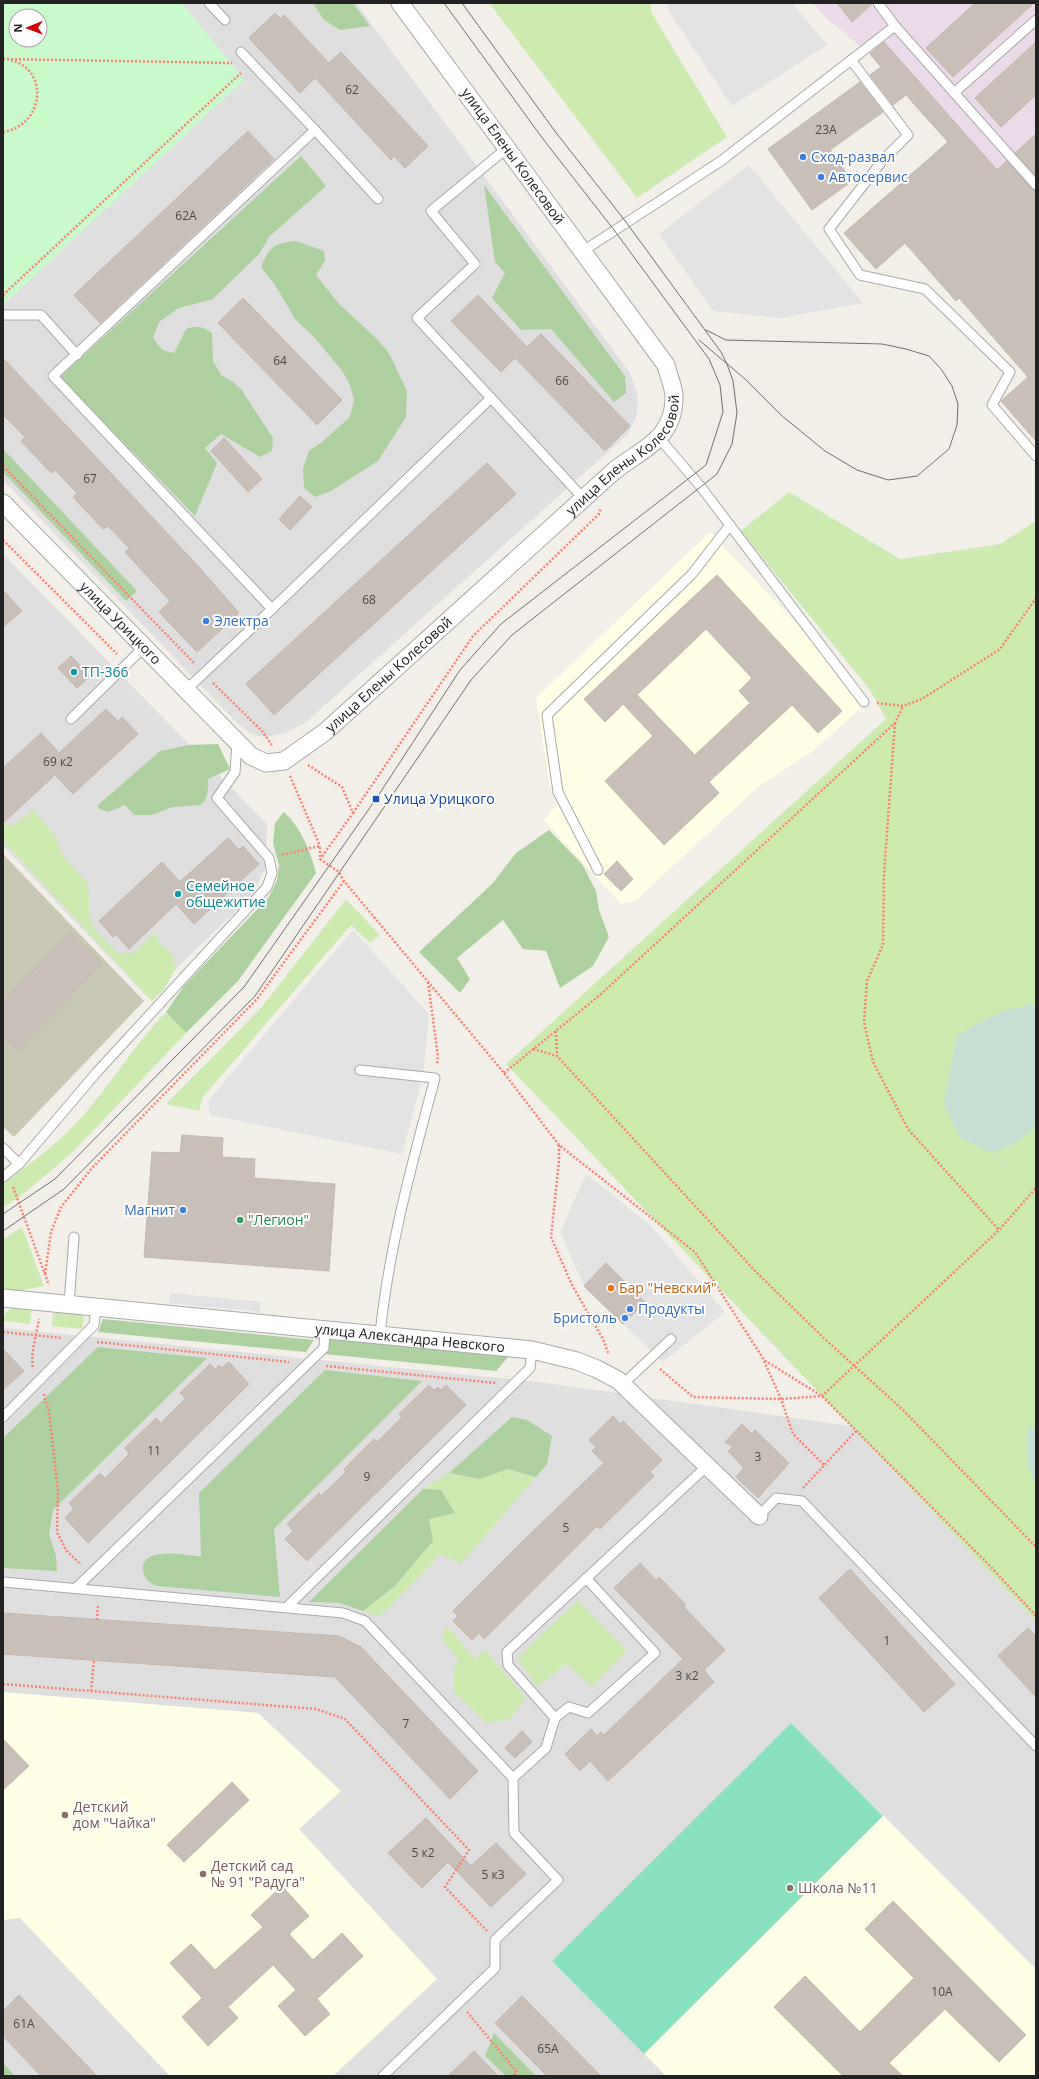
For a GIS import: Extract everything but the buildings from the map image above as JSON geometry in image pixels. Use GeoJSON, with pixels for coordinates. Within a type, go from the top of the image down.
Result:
{"type":"FeatureCollection","features":[{"type":"Feature","properties":{"kind":"street","name":"улица Елены Колесовой"},"geometry":{"type":"LineString","coordinates":[[289,759],[325,732],[614,471],[630,459],[646,450],[660,438],[671,415],[674,394],[666,365],[400,3]]}},
{"type":"Feature","properties":{"kind":"street","name":"улица Урицкого"},"geometry":{"type":"LineString","coordinates":[[3,503],[237,743]]}},
{"type":"Feature","properties":{"kind":"street"},"geometry":{"type":"LineString","coordinates":[[237,743],[251,756],[266,763],[289,759]]}},
{"type":"Feature","properties":{"kind":"street","name":"улица Александра Невского"},"geometry":{"type":"LineString","coordinates":[[3,1298],[532,1350],[577,1361],[597,1369],[620,1383],[759,1516]]}},
{"type":"Feature","properties":{"kind":"lane"},"geometry":{"type":"LineString","coordinates":[[209,3],[225,20]]}},
{"type":"Feature","properties":{"kind":"lane"},"geometry":{"type":"LineString","coordinates":[[878,3],[895,26],[1036,185]]}},
{"type":"Feature","properties":{"kind":"lane"},"geometry":{"type":"LineString","coordinates":[[954,93],[1036,20]]}},
{"type":"Feature","properties":{"kind":"lane"},"geometry":{"type":"LineString","coordinates":[[583,251],[721,161],[895,26]]}},
{"type":"Feature","properties":{"kind":"lane"},"geometry":{"type":"LineString","coordinates":[[241,52],[378,199]]}},
{"type":"Feature","properties":{"kind":"lane"},"geometry":{"type":"LineString","coordinates":[[851,60],[908,135],[883,160],[829,229],[860,275],[926,289],[1010,372],[992,405],[1036,456]]}},
{"type":"Feature","properties":{"kind":"lane"},"geometry":{"type":"LineString","coordinates":[[272,609],[53,376],[315,130]]}},
{"type":"Feature","properties":{"kind":"lane"},"geometry":{"type":"LineString","coordinates":[[507,148],[431,211],[475,264],[417,318],[583,498]]}},
{"type":"Feature","properties":{"kind":"lane"},"geometry":{"type":"LineString","coordinates":[[3,315],[41,315],[77,355]]}},
{"type":"Feature","properties":{"kind":"lane"},"geometry":{"type":"LineString","coordinates":[[186,690],[491,398]]}},
{"type":"Feature","properties":{"kind":"lane"},"geometry":{"type":"LineString","coordinates":[[660,438],[730,525],[864,702]]}},
{"type":"Feature","properties":{"kind":"lane"},"geometry":{"type":"LineString","coordinates":[[598,870],[558,792],[547,715],[692,574],[730,525]]}},
{"type":"Feature","properties":{"kind":"lane"},"geometry":{"type":"LineString","coordinates":[[71,719],[143,648]]}},
{"type":"Feature","properties":{"kind":"lane"},"geometry":{"type":"LineString","coordinates":[[3,1177],[19,1164],[97,1072],[267,887],[272,873],[269,858],[217,798],[235,772],[237,743]]}},
{"type":"Feature","properties":{"kind":"lane"},"geometry":{"type":"LineString","coordinates":[[360,1070],[435,1078],[408,1177],[384,1297],[380,1334]]}},
{"type":"Feature","properties":{"kind":"lane"},"geometry":{"type":"LineString","coordinates":[[3,1148],[19,1164]]}},
{"type":"Feature","properties":{"kind":"lane"},"geometry":{"type":"LineString","coordinates":[[65,1304],[74,1237]]}},
{"type":"Feature","properties":{"kind":"lane"},"geometry":{"type":"LineString","coordinates":[[3,1417],[40,1382],[94,1325],[96,1307]]}},
{"type":"Feature","properties":{"kind":"lane"},"geometry":{"type":"LineString","coordinates":[[76,1588],[324,1348],[325,1330]]}},
{"type":"Feature","properties":{"kind":"lane"},"geometry":{"type":"LineString","coordinates":[[620,1383],[672,1339]]}},
{"type":"Feature","properties":{"kind":"lane"},"geometry":{"type":"LineString","coordinates":[[287,1607],[512,1384],[530,1368],[532,1350]]}},
{"type":"Feature","properties":{"kind":"lane"},"geometry":{"type":"LineString","coordinates":[[555,1718],[508,1664],[507,1652],[707,1466]]}},
{"type":"Feature","properties":{"kind":"lane"},"geometry":{"type":"LineString","coordinates":[[759,1516],[776,1498],[802,1501],[1036,1746]]}},
{"type":"Feature","properties":{"kind":"lane"},"geometry":{"type":"LineString","coordinates":[[513,1778],[546,1748],[555,1718],[568,1707],[588,1713],[655,1653],[586,1578]]}},
{"type":"Feature","properties":{"kind":"lane"},"geometry":{"type":"LineString","coordinates":[[3,1582],[344,1613],[365,1621],[513,1778],[514,1833],[558,1880],[495,1940],[496,1968],[459,2002],[384,2076]]}},
{"type":"Feature","properties":{"kind":"path"},"geometry":{"type":"LineString","coordinates":[[3,59],[252,64]]}},
{"type":"Feature","properties":{"kind":"path"},"geometry":{"type":"LineString","coordinates":[[3,59],[14,61],[23,66],[31,74],[36,85],[38,96],[36,107],[30,117],[22,125],[12,131],[3,132]]}},
{"type":"Feature","properties":{"kind":"path"},"geometry":{"type":"LineString","coordinates":[[3,295],[252,64]]}},
{"type":"Feature","properties":{"kind":"path"},"geometry":{"type":"LineString","coordinates":[[3,466],[289,759],[342,787],[347,795],[353,813]]}},
{"type":"Feature","properties":{"kind":"path"},"geometry":{"type":"LineString","coordinates":[[320,859],[473,636],[599,514],[602,507]]}},
{"type":"Feature","properties":{"kind":"path"},"geometry":{"type":"LineString","coordinates":[[3,540],[127,664]]}},
{"type":"Feature","properties":{"kind":"path"},"geometry":{"type":"LineString","coordinates":[[864,702],[903,706],[922,699],[1000,649],[1036,598]]}},
{"type":"Feature","properties":{"kind":"path"},"geometry":{"type":"LineString","coordinates":[[903,706],[895,723],[884,874],[883,945],[867,981],[864,1022],[873,1062],[908,1129],[999,1230]]}},
{"type":"Feature","properties":{"kind":"path"},"geometry":{"type":"LineString","coordinates":[[504,1073],[600,995],[895,723]]}},
{"type":"Feature","properties":{"kind":"path"},"geometry":{"type":"LineString","coordinates":[[289,759],[320,846],[320,859]]}},
{"type":"Feature","properties":{"kind":"path"},"geometry":{"type":"LineString","coordinates":[[269,858],[320,846]]}},
{"type":"Feature","properties":{"kind":"path"},"geometry":{"type":"LineString","coordinates":[[320,859],[339,872],[344,881],[504,1073],[559,1145],[695,1252],[764,1360],[781,1399],[793,1434],[824,1465]]}},
{"type":"Feature","properties":{"kind":"path"},"geometry":{"type":"LineString","coordinates":[[45,1274],[51,1232],[61,1207],[92,1168],[257,999],[344,881]]}},
{"type":"Feature","properties":{"kind":"path"},"geometry":{"type":"LineString","coordinates":[[428,982],[438,1057],[435,1078]]}},
{"type":"Feature","properties":{"kind":"path"},"geometry":{"type":"LineString","coordinates":[[556,1031],[557,1056]]}},
{"type":"Feature","properties":{"kind":"path"},"geometry":{"type":"LineString","coordinates":[[533,1049],[557,1056],[756,1272],[854,1366],[903,1410],[1036,1547]]}},
{"type":"Feature","properties":{"kind":"path"},"geometry":{"type":"LineString","coordinates":[[559,1145],[559,1160],[551,1237],[572,1285],[603,1339],[620,1383]]}},
{"type":"Feature","properties":{"kind":"path"},"geometry":{"type":"LineString","coordinates":[[19,1164],[10,1178],[49,1285],[65,1304]]}},
{"type":"Feature","properties":{"kind":"path"},"geometry":{"type":"LineString","coordinates":[[649,1360],[693,1397],[781,1399],[822,1396],[999,1230],[1036,1188]]}},
{"type":"Feature","properties":{"kind":"path"},"geometry":{"type":"LineString","coordinates":[[40,1302],[37,1336],[32,1362],[35,1374],[40,1382],[50,1419],[58,1492],[57,1532],[66,1550],[90,1575]]}},
{"type":"Feature","properties":{"kind":"path"},"geometry":{"type":"LineString","coordinates":[[3,1332],[512,1384]]}},
{"type":"Feature","properties":{"kind":"path"},"geometry":{"type":"LineString","coordinates":[[764,1360],[822,1396],[1036,1616]]}},
{"type":"Feature","properties":{"kind":"path"},"geometry":{"type":"LineString","coordinates":[[792,1500],[856,1430]]}},
{"type":"Feature","properties":{"kind":"path"},"geometry":{"type":"LineString","coordinates":[[91,1691],[94,1660]]}},
{"type":"Feature","properties":{"kind":"path"},"geometry":{"type":"LineString","coordinates":[[3,1684],[316,1709],[345,1719],[469,1850],[445,1887],[495,1940]]}},
{"type":"Feature","properties":{"kind":"path"},"geometry":{"type":"LineString","coordinates":[[459,2002],[517,2072],[513,2076]]}},
{"type":"Feature","properties":{"kind":"shaded area"},"geometry":{"type":"Polygon","coordinates":[[[3,3],[356,3],[630,373],[638,396],[637,415],[628,434],[305,723],[285,733],[266,737],[253,735],[239,725],[3,480],[3,3]]]}},
{"type":"Feature","properties":{"kind":"shaded area"},"geometry":{"type":"Polygon","coordinates":[[[671,3],[792,3],[827,45],[732,106],[666,7],[671,3]]]}},
{"type":"Feature","properties":{"kind":"shaded area"},"geometry":{"type":"Polygon","coordinates":[[[813,3],[1036,3],[1036,241],[870,54],[826,18],[813,3]]]}},
{"type":"Feature","properties":{"kind":"shaded area"},"geometry":{"type":"Polygon","coordinates":[[[749,165],[863,303],[781,318],[713,311],[659,234],[749,165]]]}},
{"type":"Feature","properties":{"kind":"shaded area"},"geometry":{"type":"Polygon","coordinates":[[[710,532],[869,701],[810,753],[758,787],[635,901],[621,904],[544,820],[557,804],[549,783],[536,698],[710,532]]]}},
{"type":"Feature","properties":{"kind":"shaded area"},"geometry":{"type":"Polygon","coordinates":[[[3,554],[267,824],[266,868],[249,898],[147,997],[3,846],[3,554]]]}},
{"type":"Feature","properties":{"kind":"shaded area"},"geometry":{"type":"Polygon","coordinates":[[[3,854],[144,1001],[14,1137],[3,1127],[3,854]]]}},
{"type":"Feature","properties":{"kind":"shaded area"},"geometry":{"type":"Polygon","coordinates":[[[353,930],[429,1014],[423,1076],[402,1154],[210,1115],[208,1101],[353,930]]]}},
{"type":"Feature","properties":{"kind":"shaded area"},"geometry":{"type":"Polygon","coordinates":[[[1036,1004],[1036,1127],[1017,1142],[993,1153],[960,1138],[944,1103],[957,1035],[1002,1011],[1036,1004]]]}},
{"type":"Feature","properties":{"kind":"shaded area"},"geometry":{"type":"Polygon","coordinates":[[[586,1174],[650,1225],[725,1312],[663,1362],[623,1324],[645,1301],[606,1263],[584,1286],[560,1232],[586,1174]]]}},
{"type":"Feature","properties":{"kind":"shaded area"},"geometry":{"type":"Polygon","coordinates":[[[170,1293],[261,1302],[260,1312],[169,1303],[170,1293]]]}},
{"type":"Feature","properties":{"kind":"shaded area"},"geometry":{"type":"Polygon","coordinates":[[[3,1328],[539,1382],[850,1426],[1036,1621],[1036,2076],[3,2076],[3,1328]]]}},
{"type":"Feature","properties":{"kind":"shaded area"},"geometry":{"type":"Polygon","coordinates":[[[1036,1425],[1036,1487],[1027,1460],[1028,1430],[1036,1425]]]}},
{"type":"Feature","properties":{"kind":"shaded area","name":"Детский сад № 91 \"Радуга\""},"geometry":{"type":"Polygon","coordinates":[[[3,1692],[258,1713],[341,1791],[299,1829],[437,1979],[333,2076],[170,2076],[20,1918],[3,1920],[3,1692]]]}},
{"type":"Feature","properties":{"kind":"shaded area","name":"Школа №11"},"geometry":{"type":"Polygon","coordinates":[[[791,1723],[1036,1969],[1036,2076],[666,2076],[552,1961],[791,1723]]]}},
{"type":"Feature","properties":{"kind":"green space"},"geometry":{"type":"Polygon","coordinates":[[[3,3],[182,3],[244,80],[3,305],[3,3]]]}},
{"type":"Feature","properties":{"kind":"green space"},"geometry":{"type":"Polygon","coordinates":[[[313,3],[353,3],[370,26],[340,30],[324,20],[313,3]]]}},
{"type":"Feature","properties":{"kind":"green space"},"geometry":{"type":"Polygon","coordinates":[[[489,3],[651,3],[651,12],[727,137],[637,198],[489,3]]]}},
{"type":"Feature","properties":{"kind":"green space"},"geometry":{"type":"Polygon","coordinates":[[[301,156],[326,186],[269,237],[260,253],[213,299],[179,308],[159,322],[153,338],[162,350],[174,353],[186,329],[199,327],[212,333],[213,361],[221,375],[241,389],[273,438],[272,451],[260,457],[221,434],[205,448],[217,463],[195,516],[60,377],[301,156]]]}},
{"type":"Feature","properties":{"kind":"green space"},"geometry":{"type":"Polygon","coordinates":[[[484,185],[625,376],[626,393],[614,402],[551,329],[521,330],[492,298],[505,273],[495,262],[484,185]]]}},
{"type":"Feature","properties":{"kind":"green space"},"geometry":{"type":"Polygon","coordinates":[[[296,241],[324,251],[325,261],[316,275],[339,304],[375,337],[389,353],[407,391],[406,417],[378,461],[331,491],[315,497],[304,488],[303,468],[309,451],[322,442],[350,417],[354,400],[350,385],[343,372],[315,338],[295,319],[275,285],[261,267],[267,254],[273,247],[282,243],[296,241]]]}},
{"type":"Feature","properties":{"kind":"green space"},"geometry":{"type":"Polygon","coordinates":[[[3,449],[137,591],[126,601],[3,472],[3,449]]]}},
{"type":"Feature","properties":{"kind":"green space"},"geometry":{"type":"Polygon","coordinates":[[[789,492],[900,559],[1000,544],[1036,521],[1036,1621],[506,1064],[886,719],[870,690],[741,531],[789,492]]]}},
{"type":"Feature","properties":{"kind":"green space"},"geometry":{"type":"Polygon","coordinates":[[[218,744],[230,769],[208,779],[208,790],[206,797],[200,805],[173,807],[152,815],[134,815],[125,805],[108,812],[97,806],[160,751],[189,745],[218,744]]]}},
{"type":"Feature","properties":{"kind":"green space"},"geometry":{"type":"Polygon","coordinates":[[[33,810],[54,834],[63,856],[88,884],[90,917],[96,931],[117,953],[134,953],[156,931],[159,943],[172,954],[176,969],[163,990],[152,1001],[3,841],[3,822],[12,826],[33,810]]]}},
{"type":"Feature","properties":{"kind":"green space"},"geometry":{"type":"Polygon","coordinates":[[[284,812],[300,832],[311,856],[316,873],[238,981],[186,1033],[166,1012],[184,986],[269,897],[277,880],[279,865],[273,843],[275,823],[284,812]]]}},
{"type":"Feature","properties":{"kind":"green space"},"geometry":{"type":"Polygon","coordinates":[[[549,830],[582,864],[596,891],[599,910],[609,937],[593,966],[560,988],[546,951],[523,949],[503,920],[457,958],[470,979],[460,993],[419,952],[492,884],[516,853],[549,830]]]}},
{"type":"Feature","properties":{"kind":"green space"},"geometry":{"type":"Polygon","coordinates":[[[346,899],[380,935],[370,943],[351,925],[203,1097],[199,1111],[166,1104],[261,1008],[346,899]]]}},
{"type":"Feature","properties":{"kind":"green space"},"geometry":{"type":"Polygon","coordinates":[[[166,1012],[186,1033],[71,1154],[17,1199],[3,1207],[3,1183],[43,1153],[80,1119],[102,1093],[143,1038],[166,1012]]]}},
{"type":"Feature","properties":{"kind":"green space"},"geometry":{"type":"Polygon","coordinates":[[[22,1227],[44,1286],[18,1291],[3,1288],[3,1239],[22,1227]]]}},
{"type":"Feature","properties":{"kind":"green space"},"geometry":{"type":"Polygon","coordinates":[[[13,1306],[32,1308],[30,1324],[3,1321],[3,1316],[13,1306]]]}},
{"type":"Feature","properties":{"kind":"green space"},"geometry":{"type":"Polygon","coordinates":[[[53,1312],[84,1315],[82,1329],[52,1326],[53,1312]]]}},
{"type":"Feature","properties":{"kind":"green space"},"geometry":{"type":"Polygon","coordinates":[[[103,1319],[314,1340],[306,1352],[98,1332],[103,1319]]]}},
{"type":"Feature","properties":{"kind":"green space"},"geometry":{"type":"Polygon","coordinates":[[[328,1338],[509,1356],[496,1371],[324,1354],[329,1351],[328,1338]]]}},
{"type":"Feature","properties":{"kind":"green space"},"geometry":{"type":"Polygon","coordinates":[[[98,1347],[207,1358],[53,1510],[49,1535],[56,1555],[57,1571],[3,1568],[3,1438],[98,1347]]]}},
{"type":"Feature","properties":{"kind":"green space"},"geometry":{"type":"Polygon","coordinates":[[[325,1370],[422,1381],[274,1529],[280,1597],[157,1586],[149,1581],[145,1577],[143,1568],[145,1561],[150,1557],[167,1554],[201,1556],[199,1493],[325,1370]]]}},
{"type":"Feature","properties":{"kind":"green space"},"geometry":{"type":"Polygon","coordinates":[[[512,1417],[527,1420],[552,1436],[547,1464],[536,1477],[508,1469],[480,1479],[449,1473],[512,1417]]]}},
{"type":"Feature","properties":{"kind":"green space"},"geometry":{"type":"Polygon","coordinates":[[[508,1469],[536,1477],[461,1564],[441,1554],[379,1617],[363,1611],[395,1586],[441,1490],[423,1489],[449,1473],[480,1479],[508,1469]]]}},
{"type":"Feature","properties":{"kind":"green space"},"geometry":{"type":"Polygon","coordinates":[[[423,1489],[441,1490],[455,1513],[429,1519],[433,1541],[395,1586],[363,1611],[340,1603],[309,1602],[423,1489]]]}},
{"type":"Feature","properties":{"kind":"green space"},"geometry":{"type":"Polygon","coordinates":[[[578,1600],[627,1650],[592,1687],[566,1664],[537,1687],[517,1658],[578,1600]]]}},
{"type":"Feature","properties":{"kind":"green space"},"geometry":{"type":"Polygon","coordinates":[[[447,1626],[475,1659],[485,1650],[526,1698],[509,1720],[487,1723],[454,1692],[454,1670],[458,1660],[441,1638],[447,1626]]]}},
{"type":"Feature","properties":{"kind":"green space"},"geometry":{"type":"Polygon","coordinates":[[[791,1723],[883,1816],[644,2054],[552,1961],[791,1723]]]}},
{"type":"Feature","properties":{"kind":"green space"},"geometry":{"type":"Polygon","coordinates":[[[494,2033],[536,2076],[506,2076],[485,2056],[494,2033]]]}},
{"type":"Feature","properties":{"kind":"green space"},"geometry":{"type":"Polygon","coordinates":[[[3,2063],[15,2076],[3,2076],[3,2063]]]}},
{"type":"Feature","properties":{"kind":"tram line"},"geometry":{"type":"LineString","coordinates":[[3,1214],[55,1179],[244,987],[376,799],[460,670],[501,624],[706,465],[723,412],[720,385],[709,359],[614,230],[543,139],[444,3]]}},
{"type":"Feature","properties":{"kind":"tram line"},"geometry":{"type":"LineString","coordinates":[[3,1231],[64,1189],[255,996],[471,680],[512,635],[717,474],[732,444],[737,413],[733,381],[721,352],[626,222],[554,130],[462,3]]}},
{"type":"Feature","properties":{"kind":"tram line"},"geometry":{"type":"LineString","coordinates":[[699,340],[745,379],[781,415],[825,451],[857,470],[888,480],[917,476],[949,449],[957,425],[958,404],[952,386],[941,369],[929,356],[882,344],[726,340],[706,330]]}},
{"type":"Feature","properties":{"kind":"place","name":"Сход-развал"},"geometry":{"type":"Point","coordinates":[803,157]}},
{"type":"Feature","properties":{"kind":"place","name":"Автосервис"},"geometry":{"type":"Point","coordinates":[821,177]}},
{"type":"Feature","properties":{"kind":"place","name":"Электра"},"geometry":{"type":"Point","coordinates":[206,621]}},
{"type":"Feature","properties":{"kind":"place","name":"ТП-366"},"geometry":{"type":"Point","coordinates":[74,672]}},
{"type":"Feature","properties":{"kind":"place","name":"Улица Урицкого"},"geometry":{"type":"Point","coordinates":[376,799]}},
{"type":"Feature","properties":{"kind":"place","name":"Семейное общежитие"},"geometry":{"type":"Point","coordinates":[178,894]}},
{"type":"Feature","properties":{"kind":"place","name":"Магнит"},"geometry":{"type":"Point","coordinates":[183,1210]}},
{"type":"Feature","properties":{"kind":"place","name":"\"Легион\""},"geometry":{"type":"Point","coordinates":[240,1220]}},
{"type":"Feature","properties":{"kind":"place","name":"Бар \"Невский\""},"geometry":{"type":"Point","coordinates":[611,1288]}},
{"type":"Feature","properties":{"kind":"place","name":"Продукты"},"geometry":{"type":"Point","coordinates":[630,1309]}},
{"type":"Feature","properties":{"kind":"place","name":"Бристоль"},"geometry":{"type":"Point","coordinates":[625,1318]}},
{"type":"Feature","properties":{"kind":"place","name":"Детский дом \"Чайка\""},"geometry":{"type":"Point","coordinates":[65,1815]}},
{"type":"Feature","properties":{"kind":"place","name":"Детский сад № 91 \"Радуга\""},"geometry":{"type":"Point","coordinates":[203,1874]}},
{"type":"Feature","properties":{"kind":"place","name":"Школа №11"},"geometry":{"type":"Point","coordinates":[790,1888]}}]}
